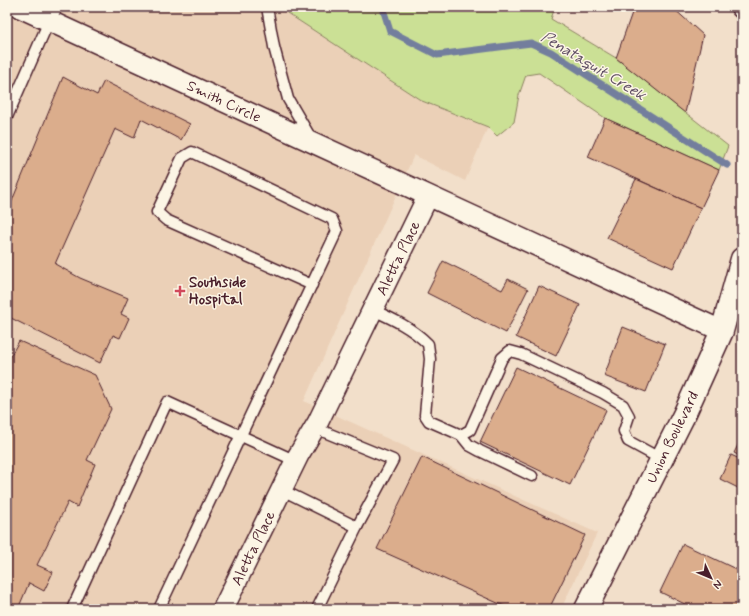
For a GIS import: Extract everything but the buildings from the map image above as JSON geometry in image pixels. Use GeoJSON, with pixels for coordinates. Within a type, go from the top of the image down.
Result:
{"type":"FeatureCollection","features":[{"type":"Feature","properties":{"kind":"main road","name":"Union Boulevard"},"geometry":{"type":"LineString","coordinates":[[586,609],[684,415],[722,331],[742,259]]}},
{"type":"Feature","properties":{"kind":"street","name":"Smith Circle"},"geometry":{"type":"LineString","coordinates":[[19,7],[53,14],[314,143],[428,196]]}},
{"type":"Feature","properties":{"kind":"street","name":"Aletta Place"},"geometry":{"type":"LineString","coordinates":[[223,609],[296,461],[315,428],[428,196]]}},
{"type":"Feature","properties":{"kind":"street"},"geometry":{"type":"LineString","coordinates":[[428,196],[722,331]]}},
{"type":"Feature","properties":{"kind":"lane"},"geometry":{"type":"LineString","coordinates":[[267,7],[274,46],[288,99],[314,143]]}},
{"type":"Feature","properties":{"kind":"lane"},"geometry":{"type":"LineString","coordinates":[[7,117],[53,14]]}},
{"type":"Feature","properties":{"kind":"lane"},"geometry":{"type":"LineString","coordinates":[[159,609],[312,285],[337,231],[332,219],[192,152],[182,158],[157,212],[166,220],[312,285]]}},
{"type":"Feature","properties":{"kind":"lane"},"geometry":{"type":"LineString","coordinates":[[373,310],[400,322],[418,334],[428,344],[430,359],[425,415],[429,421],[461,435],[469,445],[480,452],[532,476]]}},
{"type":"Feature","properties":{"kind":"lane"},"geometry":{"type":"LineString","coordinates":[[461,435],[470,430],[502,358],[510,351],[521,354],[589,386],[623,405],[629,416],[624,431],[628,441],[661,459]]}},
{"type":"Feature","properties":{"kind":"lane"},"geometry":{"type":"LineString","coordinates":[[72,609],[168,402],[296,461]]}},
{"type":"Feature","properties":{"kind":"lane"},"geometry":{"type":"LineString","coordinates":[[315,428],[394,460],[357,527],[317,609]]}},
{"type":"Feature","properties":{"kind":"lane"},"geometry":{"type":"LineString","coordinates":[[282,490],[357,527]]}},
{"type":"Feature","properties":{"kind":"shaded area","name":"Southside Hospital"},"geometry":{"type":"Polygon","coordinates":[[[7,7],[289,7],[287,13],[422,101],[488,127],[465,181],[414,155],[304,401],[597,533],[561,609],[7,609],[7,7]]]}},
{"type":"Feature","properties":{"kind":"green space"},"geometry":{"type":"Polygon","coordinates":[[[289,7],[555,7],[551,19],[616,58],[728,146],[719,170],[605,118],[539,73],[526,75],[519,95],[514,122],[497,136],[488,127],[422,101],[287,13],[289,7]]]}},
{"type":"Feature","properties":{"kind":"waterway","name":"Penataquit Creek"},"geometry":{"type":"LineString","coordinates":[[386,7],[384,12],[390,31],[437,55],[531,43],[551,52],[727,165]]}},
{"type":"Feature","properties":{"kind":"place","name":"Southside Hospital"},"geometry":{"type":"Point","coordinates":[180,291]}}]}
